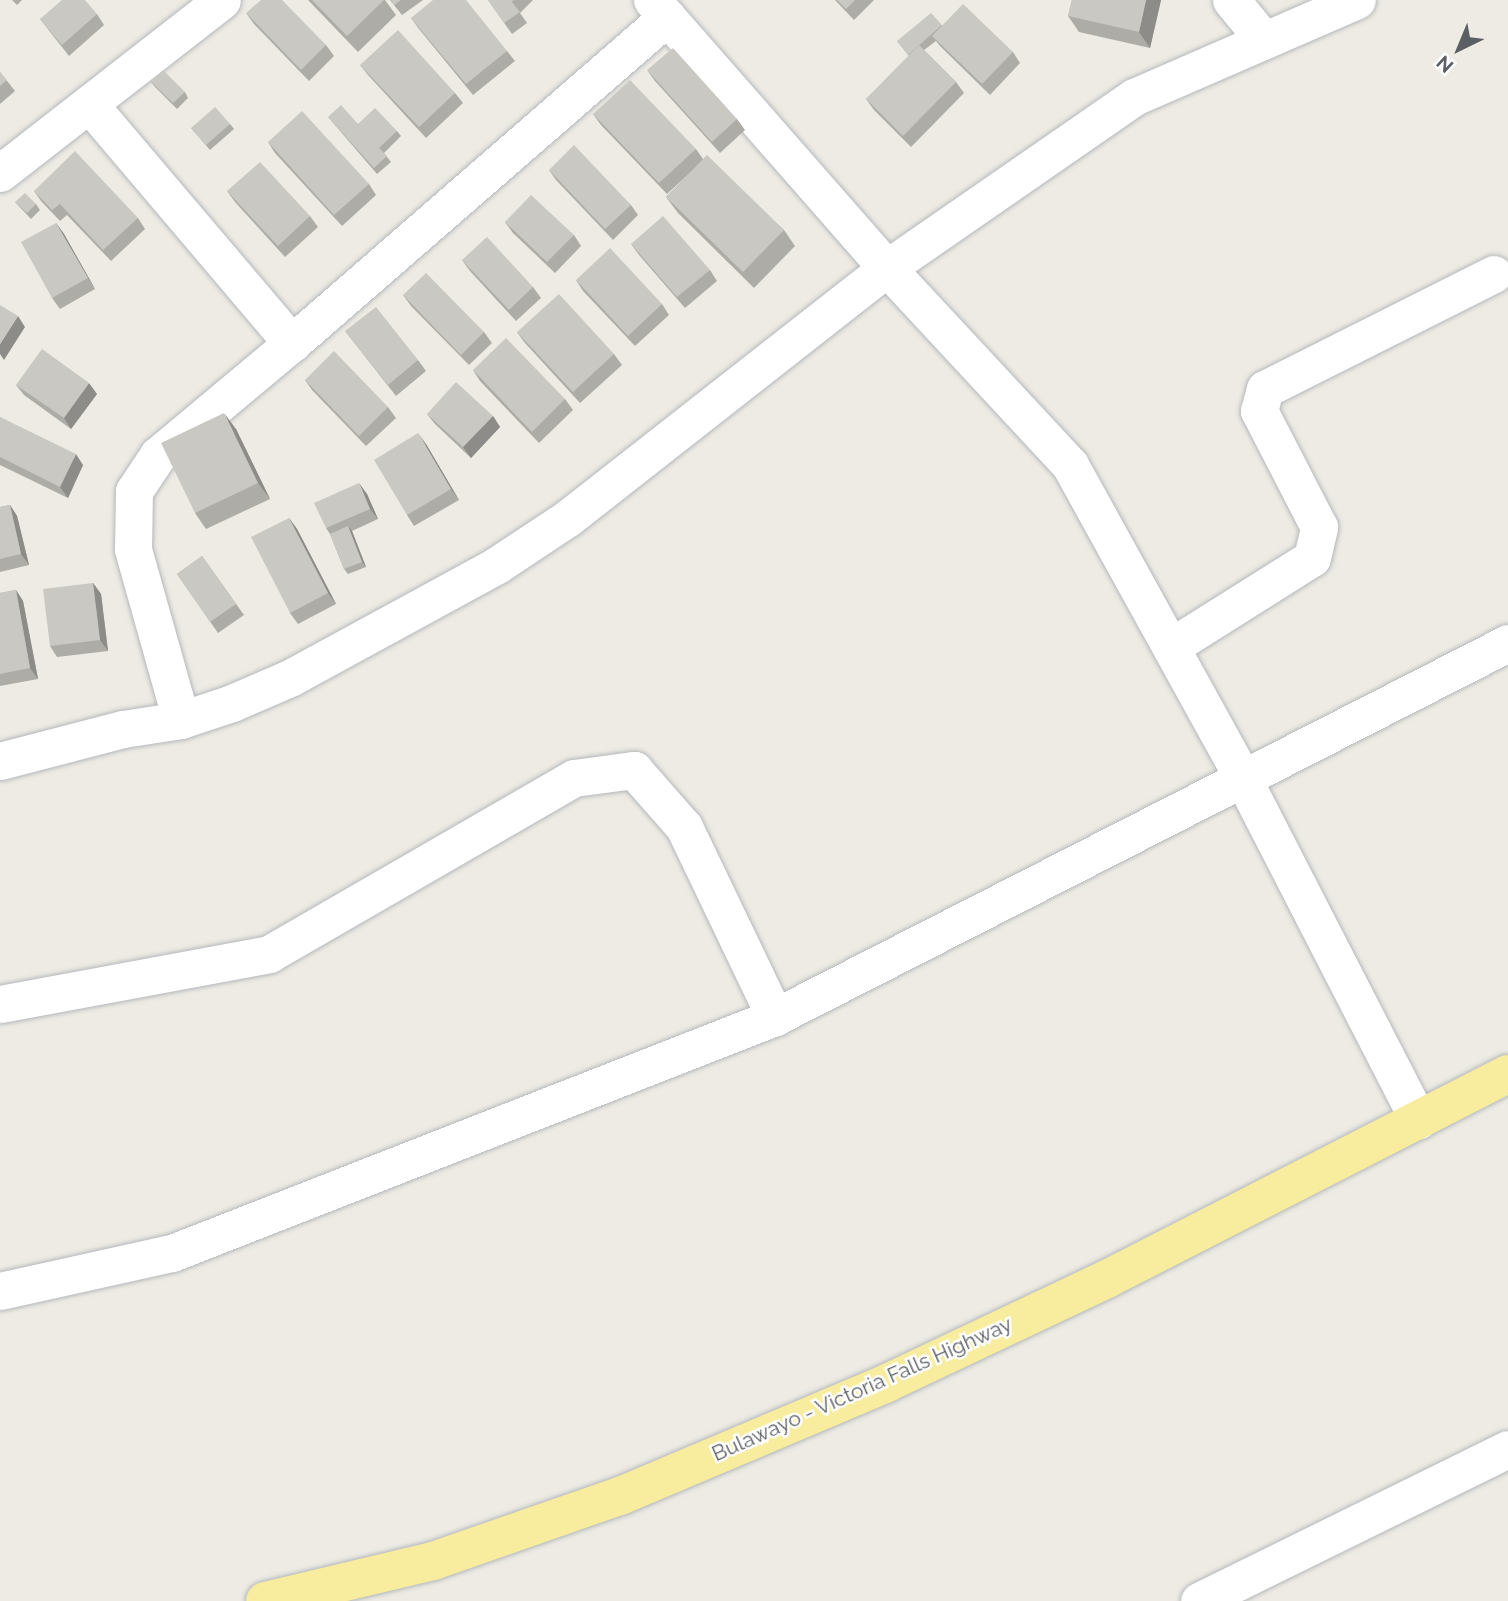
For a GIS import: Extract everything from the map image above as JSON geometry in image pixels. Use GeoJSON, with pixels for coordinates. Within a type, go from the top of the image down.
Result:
{"type":"FeatureCollection","features":[{"type":"Feature","properties":{"kind":"highway","name":"Bulawayo - Victoria Falls Highway"},"geometry":{"type":"LineString","coordinates":[[265,1601],[433,1561],[620,1496],[887,1383],[1107,1279],[1508,1074]]}},
{"type":"Feature","properties":{"kind":"street"},"geometry":{"type":"LineString","coordinates":[[1231,0],[1264,40]]}},
{"type":"Feature","properties":{"kind":"street"},"geometry":{"type":"LineString","coordinates":[[0,761],[123,729],[181,720],[292,677],[497,565],[568,518],[887,268],[1135,97],[1357,0]]}},
{"type":"Feature","properties":{"kind":"street"},"geometry":{"type":"LineString","coordinates":[[0,173],[89,104],[203,6]]}},
{"type":"Feature","properties":{"kind":"street"},"geometry":{"type":"LineString","coordinates":[[181,720],[133,549],[134,491],[158,455],[292,344],[659,8],[887,268],[1070,466],[1172,646],[1242,777],[1418,1120]]}},
{"type":"Feature","properties":{"kind":"street"},"geometry":{"type":"LineString","coordinates":[[89,104],[292,344]]}},
{"type":"Feature","properties":{"kind":"street"},"geometry":{"type":"LineString","coordinates":[[1172,646],[1312,558],[1319,527],[1259,411],[1265,389],[1494,274]]}},
{"type":"Feature","properties":{"kind":"street"},"geometry":{"type":"LineString","coordinates":[[0,1290],[172,1253],[775,1017],[1508,643]]}},
{"type":"Feature","properties":{"kind":"street"},"geometry":{"type":"LineString","coordinates":[[0,1004],[269,954],[574,778],[634,770],[684,827],[775,1017]]}},
{"type":"Feature","properties":{"kind":"street"},"geometry":{"type":"LineString","coordinates":[[1199,1601],[1508,1449]]}},
{"type":"Feature","properties":{"kind":"building"},"geometry":{"type":"Polygon","coordinates":[[[62,0],[85,0],[97,14],[62,45],[40,19],[62,0]]]}},
{"type":"Feature","properties":{"kind":"building"},"geometry":{"type":"Polygon","coordinates":[[[261,0],[282,0],[326,45],[301,70],[246,13],[261,0]]]}},
{"type":"Feature","properties":{"kind":"building"},"geometry":{"type":"Polygon","coordinates":[[[312,0],[384,0],[347,36],[312,0]]]}},
{"type":"Feature","properties":{"kind":"building"},"geometry":{"type":"Polygon","coordinates":[[[433,0],[466,0],[507,51],[466,84],[411,18],[433,0]]]}},
{"type":"Feature","properties":{"kind":"building"},"geometry":{"type":"Polygon","coordinates":[[[488,0],[514,0],[512,2],[520,12],[504,23],[488,0]]]}},
{"type":"Feature","properties":{"kind":"building"},"geometry":{"type":"Polygon","coordinates":[[[837,0],[855,0],[846,9],[837,0]]]}},
{"type":"Feature","properties":{"kind":"building"},"geometry":{"type":"Polygon","coordinates":[[[1072,0],[1146,0],[1139,32],[1068,16],[1072,0]]]}},
{"type":"Feature","properties":{"kind":"building"},"geometry":{"type":"Polygon","coordinates":[[[963,4],[1013,52],[982,84],[932,36],[963,4]]]}},
{"type":"Feature","properties":{"kind":"building"},"geometry":{"type":"Polygon","coordinates":[[[931,13],[942,25],[908,55],[897,41],[931,13]]]}},
{"type":"Feature","properties":{"kind":"building"},"geometry":{"type":"Polygon","coordinates":[[[398,30],[455,93],[419,127],[360,65],[398,30]]]}},
{"type":"Feature","properties":{"kind":"building"},"geometry":{"type":"Polygon","coordinates":[[[919,45],[956,82],[903,136],[866,99],[919,45]]]}},
{"type":"Feature","properties":{"kind":"building"},"geometry":{"type":"Polygon","coordinates":[[[673,48],[737,119],[712,142],[647,70],[673,48]]]}},
{"type":"Feature","properties":{"kind":"building"},"geometry":{"type":"Polygon","coordinates":[[[163,70],[185,92],[173,103],[151,82],[163,70]]]}},
{"type":"Feature","properties":{"kind":"building"},"geometry":{"type":"Polygon","coordinates":[[[0,72],[7,80],[0,86],[0,72]]]}},
{"type":"Feature","properties":{"kind":"building"},"geometry":{"type":"Polygon","coordinates":[[[630,80],[696,149],[659,183],[593,114],[630,80]]]}},
{"type":"Feature","properties":{"kind":"building"},"geometry":{"type":"Polygon","coordinates":[[[341,105],[358,124],[375,108],[397,131],[379,148],[387,156],[374,168],[328,117],[341,105]]]}},
{"type":"Feature","properties":{"kind":"building"},"geometry":{"type":"Polygon","coordinates":[[[215,107],[230,124],[206,145],[191,128],[215,107]]]}},
{"type":"Feature","properties":{"kind":"building"},"geometry":{"type":"Polygon","coordinates":[[[302,111],[369,184],[334,215],[268,142],[302,111]]]}},
{"type":"Feature","properties":{"kind":"building"},"geometry":{"type":"Polygon","coordinates":[[[574,145],[631,205],[605,229],[549,170],[574,145]]]}},
{"type":"Feature","properties":{"kind":"building"},"geometry":{"type":"Polygon","coordinates":[[[75,151],[138,218],[103,250],[60,204],[52,210],[34,191],[75,151]]]}},
{"type":"Feature","properties":{"kind":"building"},"geometry":{"type":"Polygon","coordinates":[[[707,155],[784,230],[743,272],[666,197],[707,155]]]}},
{"type":"Feature","properties":{"kind":"building"},"geometry":{"type":"Polygon","coordinates":[[[260,162],[310,216],[278,246],[227,191],[260,162]]]}},
{"type":"Feature","properties":{"kind":"building"},"geometry":{"type":"Polygon","coordinates":[[[25,193],[36,204],[27,213],[15,202],[25,193]]]}},
{"type":"Feature","properties":{"kind":"building"},"geometry":{"type":"Polygon","coordinates":[[[531,195],[574,235],[547,262],[505,222],[531,195]]]}},
{"type":"Feature","properties":{"kind":"building"},"geometry":{"type":"Polygon","coordinates":[[[663,216],[710,270],[677,297],[631,244],[663,216]]]}},
{"type":"Feature","properties":{"kind":"building"},"geometry":{"type":"Polygon","coordinates":[[[56,223],[88,278],[52,298],[21,242],[56,223]]]}},
{"type":"Feature","properties":{"kind":"building"},"geometry":{"type":"Polygon","coordinates":[[[487,237],[533,287],[509,310],[462,260],[487,237]]]}},
{"type":"Feature","properties":{"kind":"building"},"geometry":{"type":"Polygon","coordinates":[[[610,248],[662,304],[628,336],[576,280],[610,248]]]}},
{"type":"Feature","properties":{"kind":"building"},"geometry":{"type":"Polygon","coordinates":[[[426,273],[484,332],[461,355],[403,295],[426,273]]]}},
{"type":"Feature","properties":{"kind":"building"},"geometry":{"type":"Polygon","coordinates":[[[559,294],[614,354],[573,392],[517,332],[559,294]]]}},
{"type":"Feature","properties":{"kind":"building"},"geometry":{"type":"Polygon","coordinates":[[[0,305],[18,316],[0,344],[0,305]]]}},
{"type":"Feature","properties":{"kind":"building"},"geometry":{"type":"Polygon","coordinates":[[[376,307],[418,360],[388,385],[345,331],[376,307]]]}},
{"type":"Feature","properties":{"kind":"building"},"geometry":{"type":"Polygon","coordinates":[[[506,338],[565,399],[532,432],[473,370],[506,338]]]}},
{"type":"Feature","properties":{"kind":"building"},"geometry":{"type":"Polygon","coordinates":[[[42,349],[89,383],[64,418],[16,385],[42,349]]]}},
{"type":"Feature","properties":{"kind":"building"},"geometry":{"type":"Polygon","coordinates":[[[334,351],[388,407],[359,436],[305,380],[334,351]]]}},
{"type":"Feature","properties":{"kind":"building"},"geometry":{"type":"Polygon","coordinates":[[[456,382],[493,416],[463,447],[427,414],[456,382]]]}},
{"type":"Feature","properties":{"kind":"building"},"geometry":{"type":"Polygon","coordinates":[[[224,413],[258,483],[195,513],[161,443],[224,413]]]}},
{"type":"Feature","properties":{"kind":"building"},"geometry":{"type":"Polygon","coordinates":[[[0,417],[76,454],[60,487],[0,457],[0,417]]]}},
{"type":"Feature","properties":{"kind":"building"},"geometry":{"type":"Polygon","coordinates":[[[418,433],[451,489],[407,515],[374,460],[418,433]]]}},
{"type":"Feature","properties":{"kind":"building"},"geometry":{"type":"Polygon","coordinates":[[[359,483],[370,509],[326,528],[314,503],[359,483]]]}},
{"type":"Feature","properties":{"kind":"building"},"geometry":{"type":"Polygon","coordinates":[[[10,505],[21,554],[0,559],[0,507],[10,505]]]}},
{"type":"Feature","properties":{"kind":"building"},"geometry":{"type":"Polygon","coordinates":[[[289,518],[328,593],[290,613],[251,537],[289,518]]]}},
{"type":"Feature","properties":{"kind":"building"},"geometry":{"type":"Polygon","coordinates":[[[348,526],[362,562],[344,569],[330,534],[348,526]]]}},
{"type":"Feature","properties":{"kind":"building"},"geometry":{"type":"Polygon","coordinates":[[[202,556],[236,604],[210,622],[177,574],[202,556]]]}},
{"type":"Feature","properties":{"kind":"building"},"geometry":{"type":"Polygon","coordinates":[[[93,583],[100,640],[50,646],[43,589],[93,583]]]}},
{"type":"Feature","properties":{"kind":"building"},"geometry":{"type":"Polygon","coordinates":[[[16,590],[30,668],[0,674],[0,593],[16,590]]]}}]}
